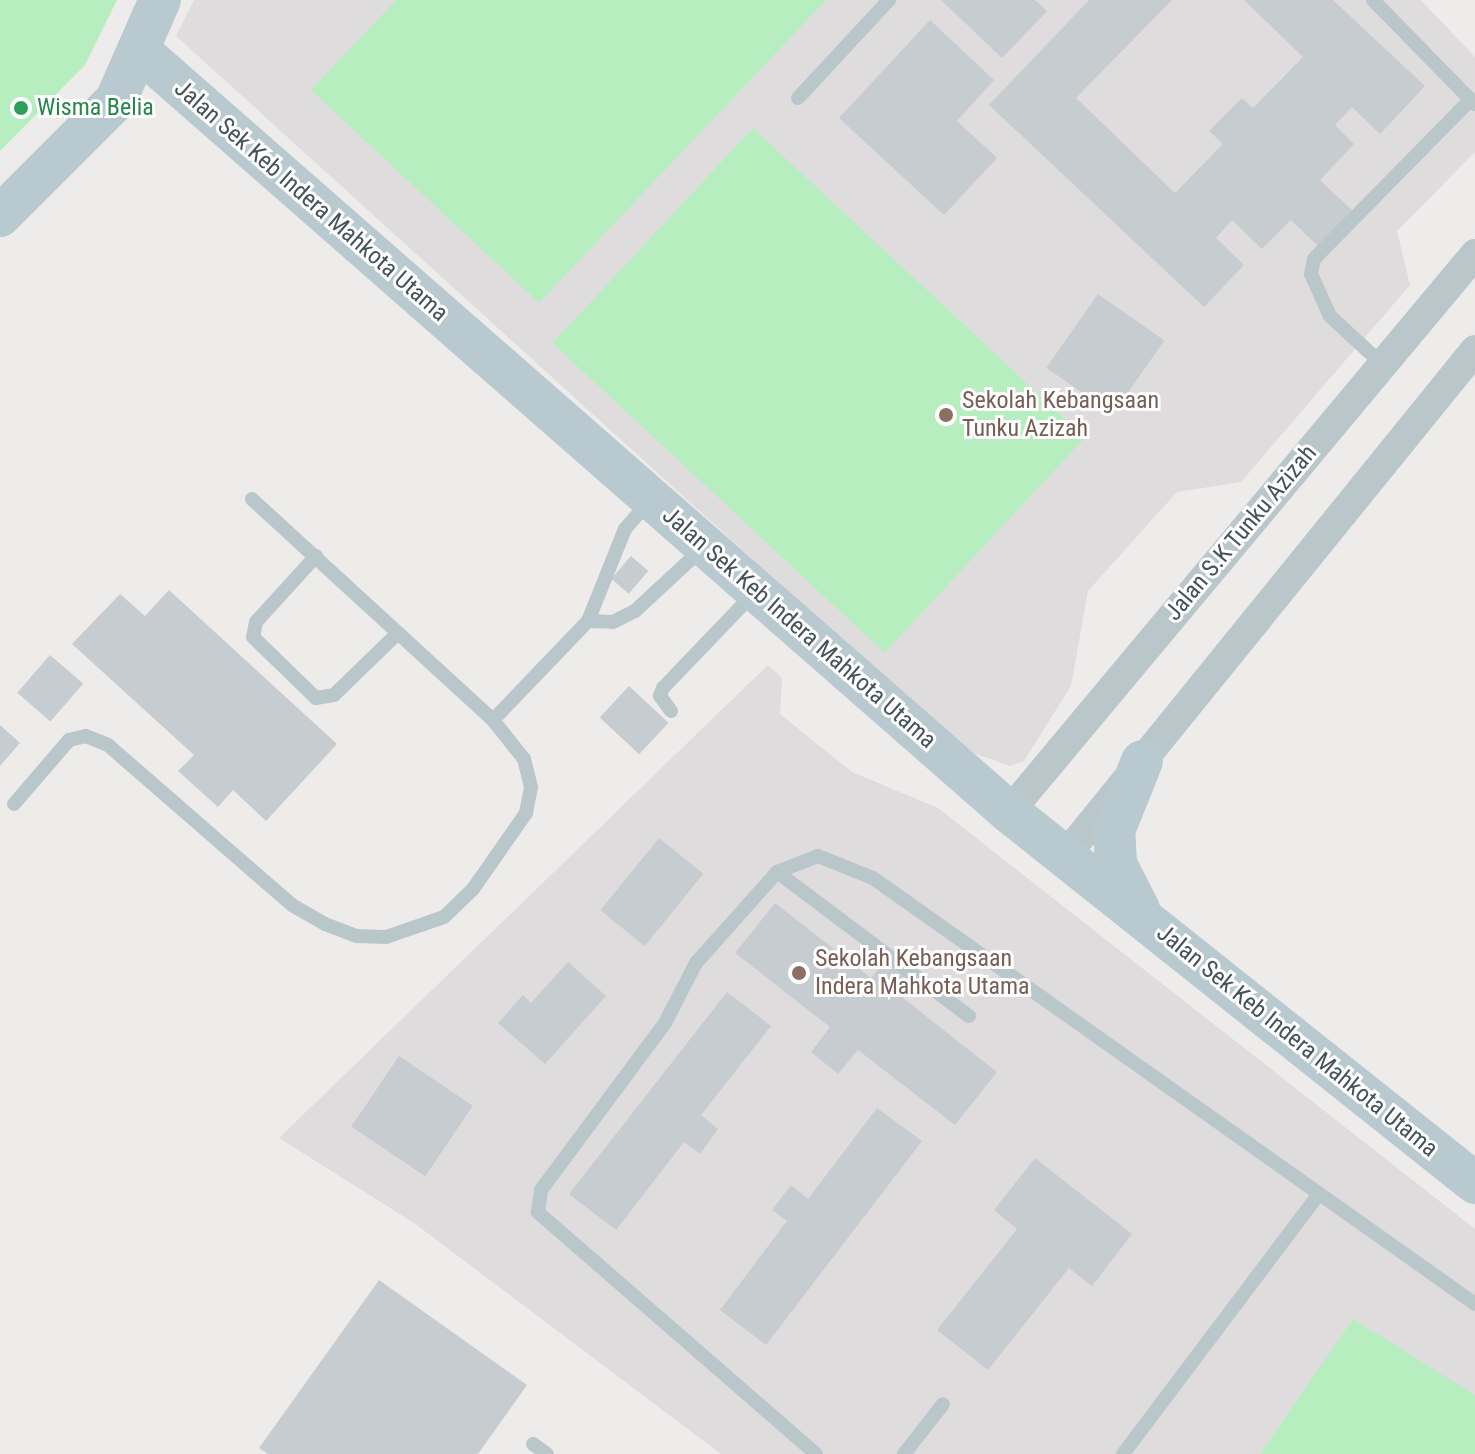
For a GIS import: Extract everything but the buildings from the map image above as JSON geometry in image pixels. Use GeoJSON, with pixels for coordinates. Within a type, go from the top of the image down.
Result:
{"type":"FeatureCollection","features":[{"type":"Feature","properties":{"kind":"street"},"geometry":{"type":"LineString","coordinates":[[0,216],[116,100],[160,0]]}},
{"type":"Feature","properties":{"kind":"street","name":"Jalan Sek Keb Indera Mahkota Utama"},"geometry":{"type":"LineString","coordinates":[[140,51],[1009,812],[1475,1183]]}},
{"type":"Feature","properties":{"kind":"street","name":"Jalan S.K Tunku Azizah"},"geometry":{"type":"LineString","coordinates":[[1009,812],[1475,254]]}},
{"type":"Feature","properties":{"kind":"street"},"geometry":{"type":"LineString","coordinates":[[1065,856],[1475,350]]}},
{"type":"Feature","properties":{"kind":"street"},"geometry":{"type":"LineString","coordinates":[[1142,761],[1114,831],[1116,864],[1144,919]]}},
{"type":"Feature","properties":{"kind":"lane"},"geometry":{"type":"LineString","coordinates":[[798,98],[889,0]]}},
{"type":"Feature","properties":{"kind":"lane"},"geometry":{"type":"LineString","coordinates":[[1373,0],[1473,102],[1314,259],[1311,274],[1330,316],[1382,364]]}},
{"type":"Feature","properties":{"kind":"lane"},"geometry":{"type":"LineString","coordinates":[[14,804],[69,740],[86,736],[108,745],[292,905],[356,936],[386,937],[444,917],[473,889],[526,813],[531,787],[524,759],[493,720],[252,499]]}},
{"type":"Feature","properties":{"kind":"lane"},"geometry":{"type":"LineString","coordinates":[[493,720],[588,621],[625,529],[652,499]]}},
{"type":"Feature","properties":{"kind":"lane"},"geometry":{"type":"LineString","coordinates":[[588,621],[613,622],[635,611],[705,546]]}},
{"type":"Feature","properties":{"kind":"lane"},"geometry":{"type":"LineString","coordinates":[[316,556],[256,622],[253,637],[316,698],[334,695],[398,633]]}},
{"type":"Feature","properties":{"kind":"lane"},"geometry":{"type":"LineString","coordinates":[[671,711],[660,696],[663,688],[756,590]]}},
{"type":"Feature","properties":{"kind":"lane"},"geometry":{"type":"LineString","coordinates":[[816,1454],[538,1212],[541,1190],[665,1023],[696,963],[777,872],[818,856],[873,878],[1475,1304]]}},
{"type":"Feature","properties":{"kind":"lane"},"geometry":{"type":"LineString","coordinates":[[777,872],[969,1016]]}},
{"type":"Feature","properties":{"kind":"lane"},"geometry":{"type":"LineString","coordinates":[[1123,1454],[1319,1194]]}},
{"type":"Feature","properties":{"kind":"lane"},"geometry":{"type":"LineString","coordinates":[[904,1454],[943,1404]]}},
{"type":"Feature","properties":{"kind":"lane"},"geometry":{"type":"LineString","coordinates":[[533,1444],[547,1454]]}},
{"type":"Feature","properties":{"kind":"shaded area","name":"Sekolah Kebangsaan Tunku Azizah"},"geometry":{"type":"Polygon","coordinates":[[[194,0],[1421,0],[1475,57],[1475,152],[1397,231],[1410,285],[1241,482],[1177,492],[1088,591],[1071,686],[1024,761],[1010,766],[965,750],[932,722],[176,36],[194,0]]]}},
{"type":"Feature","properties":{"kind":"shaded area","name":"Sekolah Kebangsaan Indera Mahkota Utama"},"geometry":{"type":"Polygon","coordinates":[[[768,665],[782,678],[780,714],[852,772],[938,808],[1475,1229],[1475,1454],[721,1454],[414,1223],[279,1138],[768,665]]]}},
{"type":"Feature","properties":{"kind":"green space","name":"Wisma Belia"},"geometry":{"type":"Polygon","coordinates":[[[0,0],[117,0],[85,65],[0,151],[0,0]]]}},
{"type":"Feature","properties":{"kind":"green space"},"geometry":{"type":"Polygon","coordinates":[[[396,0],[826,0],[539,303],[311,90],[396,0]]]}},
{"type":"Feature","properties":{"kind":"green space"},"geometry":{"type":"Polygon","coordinates":[[[753,128],[1085,438],[885,653],[552,343],[753,128]]]}},
{"type":"Feature","properties":{"kind":"green space"},"geometry":{"type":"Polygon","coordinates":[[[1353,1319],[1475,1395],[1475,1454],[1260,1454],[1353,1319]]]}},
{"type":"Feature","properties":{"kind":"place","name":"Wisma Belia"},"geometry":{"type":"Point","coordinates":[21,108]}},
{"type":"Feature","properties":{"kind":"place","name":"Sekolah Kebangsaan Tunku Azizah"},"geometry":{"type":"Point","coordinates":[946,415]}},
{"type":"Feature","properties":{"kind":"place","name":"Sekolah Kebangsaan Indera Mahkota Utama"},"geometry":{"type":"Point","coordinates":[799,973]}}]}
